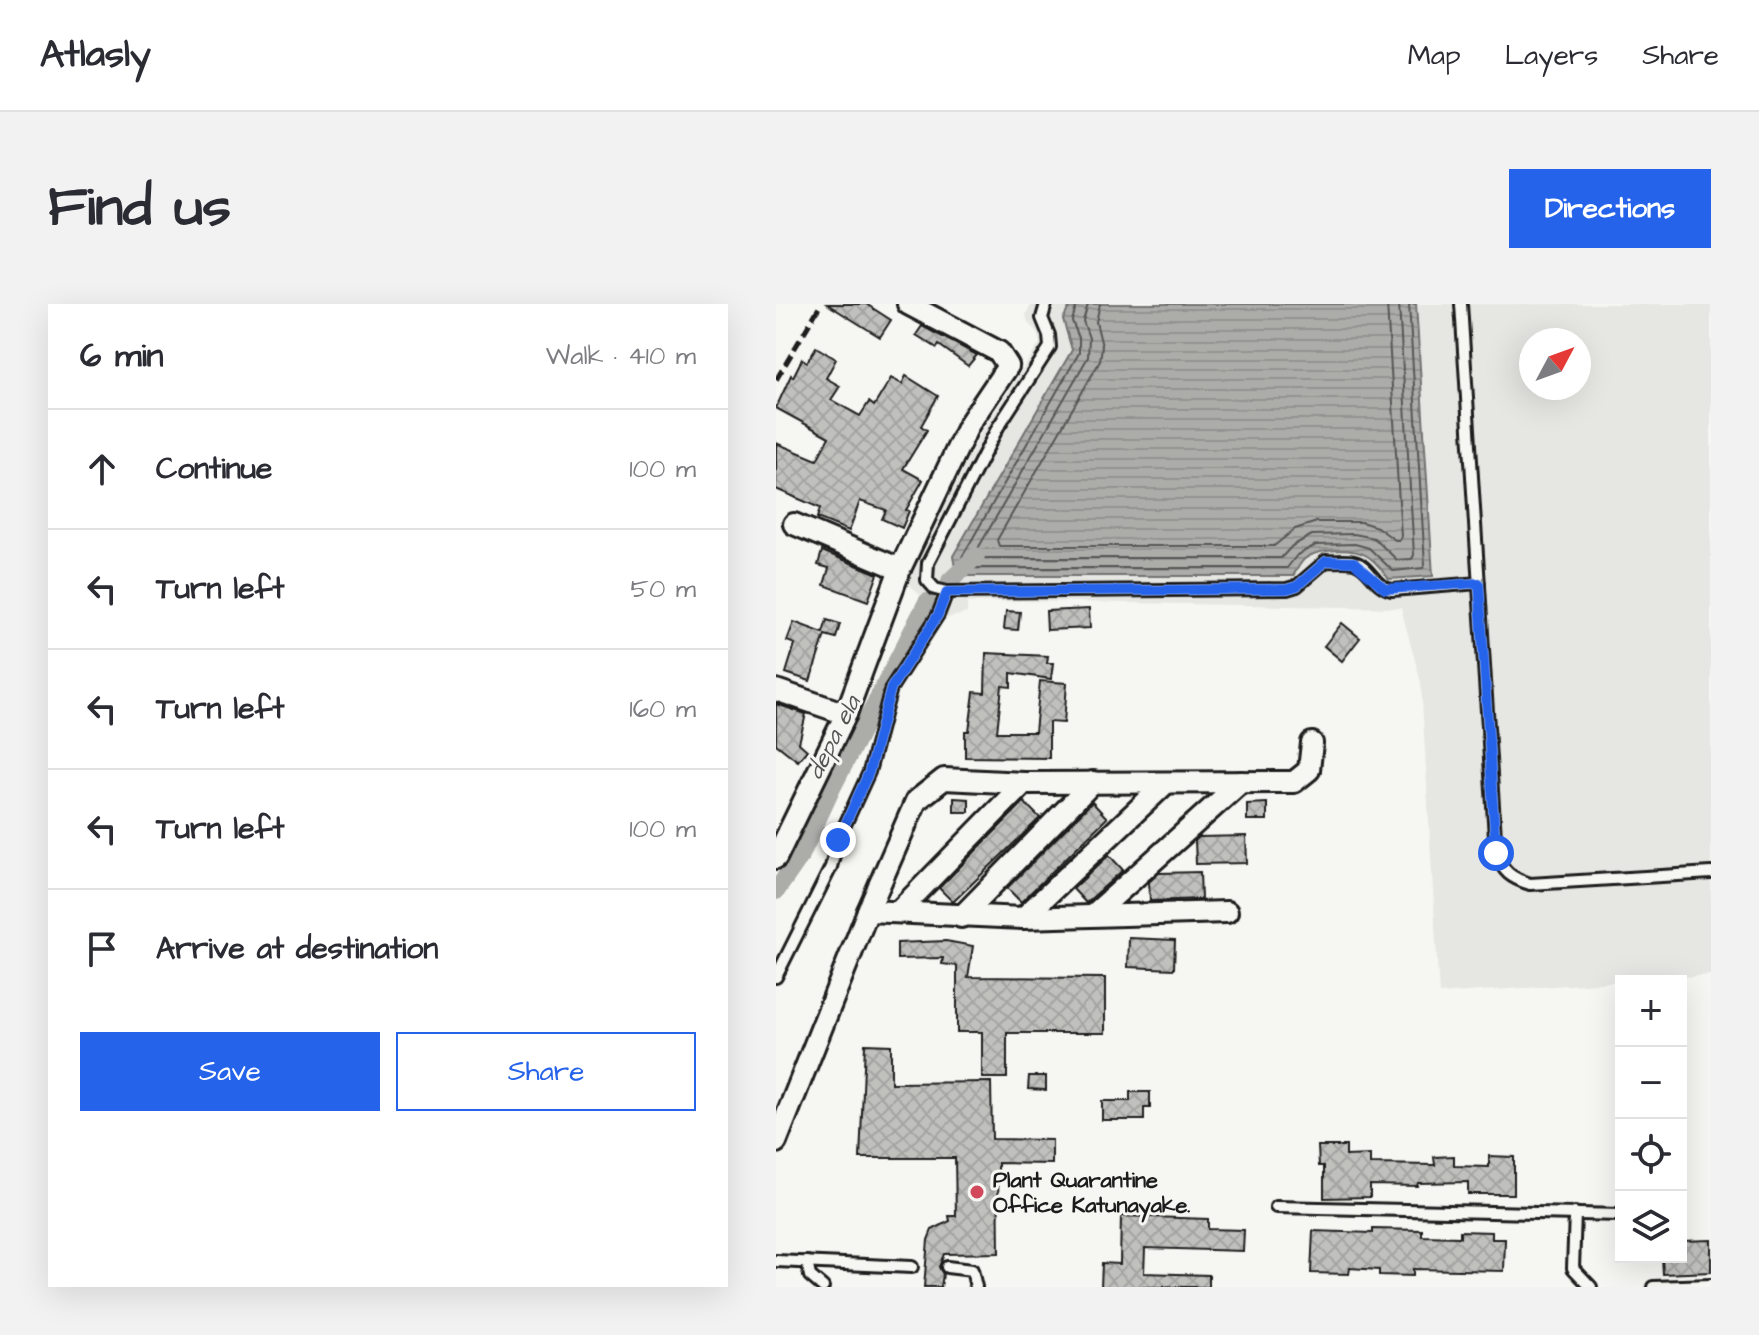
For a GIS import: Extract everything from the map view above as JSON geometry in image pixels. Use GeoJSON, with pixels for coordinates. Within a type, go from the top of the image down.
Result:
{"type":"FeatureCollection","features":[{"type":"Feature","properties":{"kind":"street"},"geometry":{"type":"LineString","coordinates":[[776,858],[846,714],[900,569],[969,424],[1008,366],[999,352],[908,304]]}},
{"type":"Feature","properties":{"kind":"street"},"geometry":{"type":"LineString","coordinates":[[794,524],[900,569]]}},
{"type":"Feature","properties":{"kind":"street"},"geometry":{"type":"LineString","coordinates":[[776,690],[846,714]]}},
{"type":"Feature","properties":{"kind":"street"},"geometry":{"type":"LineString","coordinates":[[776,1142],[868,911],[916,801],[944,779],[1024,783],[1294,782],[1309,770],[1312,743]]}},
{"type":"Feature","properties":{"kind":"street"},"geometry":{"type":"LineString","coordinates":[[961,917],[1093,782]]}},
{"type":"Feature","properties":{"kind":"street"},"geometry":{"type":"LineString","coordinates":[[1093,915],[1241,782]]}},
{"type":"Feature","properties":{"kind":"street"},"geometry":{"type":"LineString","coordinates":[[898,912],[1024,783]]}},
{"type":"Feature","properties":{"kind":"street"},"geometry":{"type":"LineString","coordinates":[[1023,918],[1166,783]]}},
{"type":"Feature","properties":{"kind":"street"},"geometry":{"type":"LineString","coordinates":[[868,911],[1023,918],[1227,912]]}},
{"type":"Feature","properties":{"kind":"lane"},"geometry":{"type":"LineString","coordinates":[[1046,304],[1042,318],[1050,347],[998,427],[926,569],[930,585],[935,589],[947,592],[1287,589],[1297,586],[1326,561],[1354,562],[1362,566],[1379,585],[1392,590],[1479,583]]}},
{"type":"Feature","properties":{"kind":"lane"},"geometry":{"type":"LineString","coordinates":[[1461,304],[1496,853],[1506,874],[1530,884],[1711,873]]}},
{"type":"Feature","properties":{"kind":"lane"},"geometry":{"type":"LineString","coordinates":[[776,977],[831,867],[838,840],[869,772],[891,688],[938,615],[947,592]]}},
{"type":"Feature","properties":{"kind":"lane"},"geometry":{"type":"LineString","coordinates":[[1276,1207],[1615,1215]]}},
{"type":"Feature","properties":{"kind":"lane"},"geometry":{"type":"LineString","coordinates":[[1575,1213],[1573,1268],[1591,1287]]}},
{"type":"Feature","properties":{"kind":"lane"},"geometry":{"type":"LineString","coordinates":[[776,1261],[912,1267]]}},
{"type":"Feature","properties":{"kind":"lane"},"geometry":{"type":"LineString","coordinates":[[807,1262],[810,1276],[823,1287]]}},
{"type":"Feature","properties":{"kind":"lane"},"geometry":{"type":"LineString","coordinates":[[947,1267],[972,1270],[976,1287]]}},
{"type":"Feature","properties":{"kind":"lane"},"geometry":{"type":"LineString","coordinates":[[1653,1287],[1711,1285]]}},
{"type":"Feature","properties":{"kind":"shaded area"},"geometry":{"type":"Polygon","coordinates":[[[1032,304],[1711,304],[1711,975],[1615,975],[1615,982],[1439,994],[1421,683],[1401,608],[1020,601],[967,603],[967,613],[947,618],[928,612],[927,602],[906,581],[982,431],[1040,343],[1037,332],[1028,323],[1026,314],[1032,304]]]}},
{"type":"Feature","properties":{"kind":"water"},"geometry":{"type":"Polygon","coordinates":[[[1071,304],[1416,304],[1433,576],[1389,579],[1367,556],[1338,550],[1309,556],[1293,576],[968,576],[962,572],[953,556],[1072,350],[1063,319],[1071,304]]]}},
{"type":"Feature","properties":{"kind":"building"},"geometry":{"type":"Polygon","coordinates":[[[827,304],[866,304],[891,320],[880,337],[827,304]]]}},
{"type":"Feature","properties":{"kind":"building"},"geometry":{"type":"Polygon","coordinates":[[[922,326],[977,355],[968,366],[939,345],[937,348],[916,335],[922,326]]]}},
{"type":"Feature","properties":{"kind":"building"},"geometry":{"type":"Polygon","coordinates":[[[816,347],[836,359],[826,378],[840,386],[831,400],[860,416],[869,402],[874,406],[891,378],[902,384],[906,376],[938,396],[921,426],[927,430],[903,469],[923,480],[906,510],[909,511],[902,528],[882,519],[886,510],[860,501],[849,531],[817,518],[820,508],[776,489],[776,443],[817,460],[829,437],[776,408],[791,375],[793,377],[802,359],[807,362],[816,347]]]}},
{"type":"Feature","properties":{"kind":"building"},"geometry":{"type":"Polygon","coordinates":[[[822,551],[878,574],[868,601],[824,585],[829,568],[818,565],[822,551]]]}},
{"type":"Feature","properties":{"kind":"building"},"geometry":{"type":"Polygon","coordinates":[[[1089,609],[1090,628],[1047,630],[1046,611],[1089,609]]]}},
{"type":"Feature","properties":{"kind":"building"},"geometry":{"type":"Polygon","coordinates":[[[1006,611],[1020,612],[1018,630],[1004,629],[1006,611]]]}},
{"type":"Feature","properties":{"kind":"building"},"geometry":{"type":"Polygon","coordinates":[[[827,620],[840,624],[836,638],[825,635],[810,681],[786,673],[795,644],[787,641],[794,622],[823,633],[827,620]]]}},
{"type":"Feature","properties":{"kind":"building"},"geometry":{"type":"Polygon","coordinates":[[[1342,623],[1360,638],[1342,661],[1324,646],[1342,623]]]}},
{"type":"Feature","properties":{"kind":"building"},"geometry":{"type":"Polygon","coordinates":[[[986,653],[1048,656],[1047,663],[1053,663],[1051,679],[1011,673],[1011,687],[1002,686],[997,732],[1035,732],[1040,681],[1067,683],[1064,723],[1049,722],[1049,758],[965,757],[965,731],[969,731],[974,692],[985,693],[986,653]]]}},
{"type":"Feature","properties":{"kind":"building"},"geometry":{"type":"Polygon","coordinates":[[[776,704],[806,714],[799,743],[807,750],[798,761],[776,744],[776,704]]]}},
{"type":"Feature","properties":{"kind":"building"},"geometry":{"type":"Polygon","coordinates":[[[954,798],[969,799],[969,812],[954,812],[954,798]]]}},
{"type":"Feature","properties":{"kind":"building"},"geometry":{"type":"Polygon","coordinates":[[[1024,802],[1040,818],[953,902],[939,888],[1024,802]]]}},
{"type":"Feature","properties":{"kind":"building"},"geometry":{"type":"Polygon","coordinates":[[[1092,802],[1107,818],[1021,902],[1007,888],[1092,802]]]}},
{"type":"Feature","properties":{"kind":"building"},"geometry":{"type":"Polygon","coordinates":[[[1267,803],[1267,820],[1247,820],[1247,804],[1267,803]]]}},
{"type":"Feature","properties":{"kind":"building"},"geometry":{"type":"Polygon","coordinates":[[[1246,836],[1247,863],[1196,864],[1195,841],[1199,837],[1246,836]]]}},
{"type":"Feature","properties":{"kind":"building"},"geometry":{"type":"Polygon","coordinates":[[[1109,855],[1123,870],[1086,903],[1073,889],[1109,855]]]}},
{"type":"Feature","properties":{"kind":"building"},"geometry":{"type":"Polygon","coordinates":[[[1200,872],[1201,899],[1150,901],[1149,882],[1159,873],[1200,872]]]}},
{"type":"Feature","properties":{"kind":"building"},"geometry":{"type":"Polygon","coordinates":[[[1129,938],[1175,940],[1174,969],[1128,967],[1129,938]]]}},
{"type":"Feature","properties":{"kind":"building"},"geometry":{"type":"Polygon","coordinates":[[[946,941],[973,946],[968,977],[1105,978],[1105,1033],[1007,1033],[1007,1078],[982,1078],[982,1032],[957,1032],[957,966],[942,964],[943,958],[897,959],[897,943],[946,941]]]}},
{"type":"Feature","properties":{"kind":"building"},"geometry":{"type":"Polygon","coordinates":[[[865,1044],[891,1045],[891,1083],[991,1082],[992,1139],[1052,1140],[1052,1164],[998,1163],[999,1253],[944,1254],[939,1267],[943,1274],[941,1287],[924,1287],[928,1240],[932,1230],[950,1221],[949,1216],[956,1216],[955,1158],[860,1158],[865,1044]]]}},
{"type":"Feature","properties":{"kind":"building"},"geometry":{"type":"Polygon","coordinates":[[[1029,1076],[1046,1076],[1046,1090],[1028,1089],[1029,1076]]]}},
{"type":"Feature","properties":{"kind":"building"},"geometry":{"type":"Polygon","coordinates":[[[1130,1092],[1150,1092],[1150,1108],[1144,1108],[1144,1120],[1102,1120],[1102,1101],[1130,1101],[1130,1092]]]}},
{"type":"Feature","properties":{"kind":"building"},"geometry":{"type":"Polygon","coordinates":[[[1318,1146],[1346,1146],[1346,1156],[1370,1155],[1370,1164],[1435,1165],[1434,1157],[1454,1156],[1454,1166],[1489,1167],[1489,1156],[1514,1157],[1514,1194],[1468,1194],[1468,1182],[1418,1183],[1417,1186],[1370,1185],[1370,1197],[1324,1198],[1324,1166],[1319,1166],[1318,1146]]]}},
{"type":"Feature","properties":{"kind":"building"},"geometry":{"type":"Polygon","coordinates":[[[1121,1216],[1208,1219],[1208,1229],[1244,1230],[1243,1251],[1145,1248],[1144,1273],[1209,1275],[1209,1287],[1101,1287],[1102,1263],[1120,1264],[1121,1216]]]}},
{"type":"Feature","properties":{"kind":"building"},"geometry":{"type":"Polygon","coordinates":[[[1373,1229],[1422,1230],[1422,1236],[1460,1237],[1460,1231],[1492,1232],[1492,1239],[1505,1239],[1504,1271],[1413,1269],[1413,1276],[1379,1275],[1379,1270],[1350,1268],[1349,1274],[1311,1273],[1313,1231],[1373,1233],[1373,1229]]]}},
{"type":"Feature","properties":{"kind":"building"},"geometry":{"type":"Polygon","coordinates":[[[1711,1240],[1711,1272],[1663,1274],[1662,1263],[1687,1263],[1687,1241],[1711,1240]]]}},
{"type":"Feature","properties":{"kind":"waterway","name":"depa ela"},"geometry":{"type":"LineString","coordinates":[[950,581],[976,556]]}},
{"type":"Feature","properties":{"kind":"waterway","name":"depa ela"},"geometry":{"type":"LineString","coordinates":[[776,891],[801,855],[927,602]]}},
{"type":"Feature","properties":{"kind":"railway"},"geometry":{"type":"LineString","coordinates":[[776,380],[821,304]]}},
{"type":"Feature","properties":{"kind":"place","name":"Plant Quarantine Office Katunayake."},"geometry":{"type":"Point","coordinates":[977,1192]}},
{"type":"Feature","properties":{"kind":"route"},"geometry":{"type":"LineString","coordinates":[[838,840],[869,772],[891,688],[938,615],[947,592],[1287,589],[1297,586],[1326,561],[1354,562],[1385,589],[1479,583],[1496,853]]}}]}
